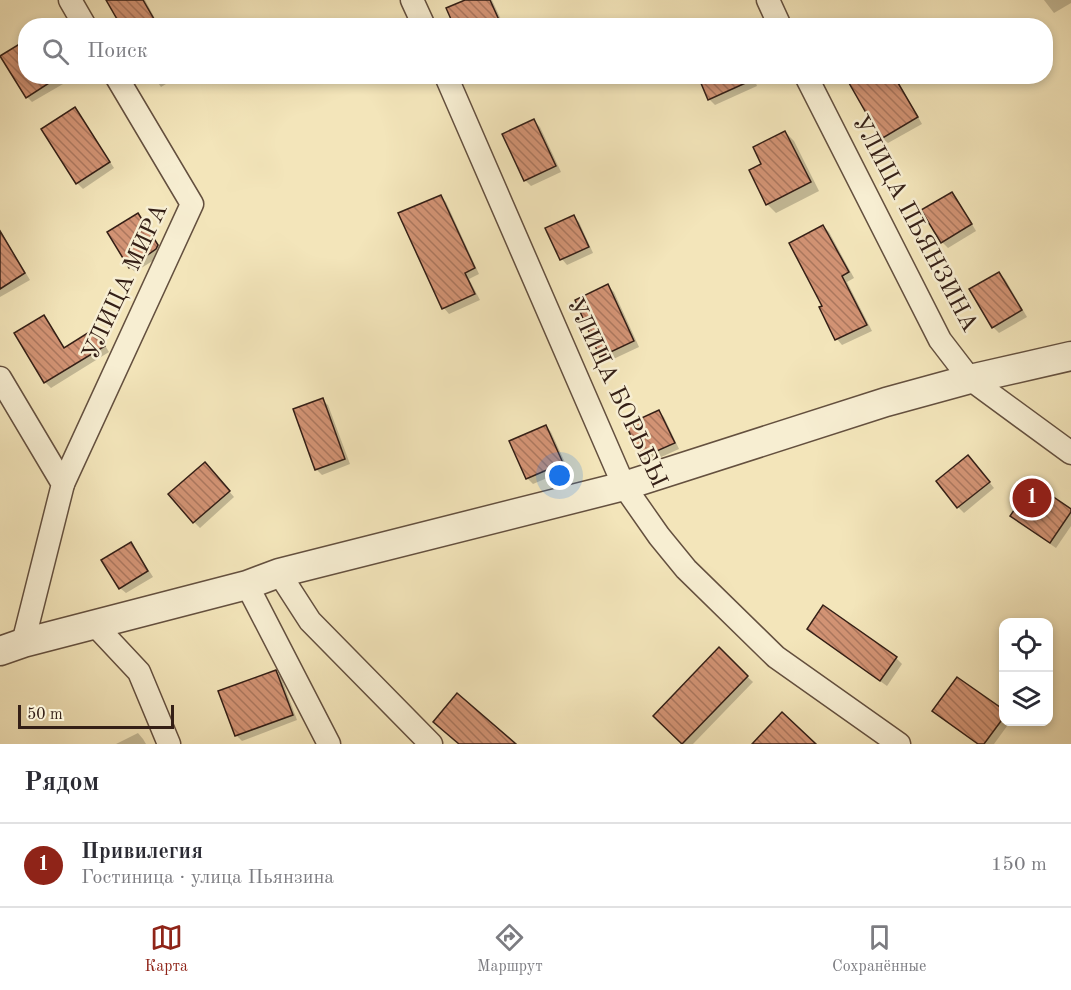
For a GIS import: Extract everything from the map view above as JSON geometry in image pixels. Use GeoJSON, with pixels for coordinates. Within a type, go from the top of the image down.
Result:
{"type":"FeatureCollection","features":[{"type":"Feature","properties":{"kind":"street"},"geometry":{"type":"LineString","coordinates":[[70,0],[80,18]]}},
{"type":"Feature","properties":{"kind":"street"},"geometry":{"type":"LineString","coordinates":[[412,0],[420,18]]}},
{"type":"Feature","properties":{"kind":"street"},"geometry":{"type":"LineString","coordinates":[[768,0],[776,18]]}},
{"type":"Feature","properties":{"kind":"street","name":"УЛИЦА МИРА"},"geometry":{"type":"LineString","coordinates":[[63,484],[192,204],[121,84]]}},
{"type":"Feature","properties":{"kind":"street","name":"УЛИЦА БОРЬБЫ"},"geometry":{"type":"LineString","coordinates":[[449,84],[624,486],[659,536],[686,569],[776,657],[899,744]]}},
{"type":"Feature","properties":{"kind":"street","name":"УЛИЦА ПЬЯНЗИНА"},"geometry":{"type":"LineString","coordinates":[[810,84],[940,340],[970,379],[1071,453]]}},
{"type":"Feature","properties":{"kind":"street"},"geometry":{"type":"LineString","coordinates":[[11,647],[247,585],[279,573],[624,486],[886,402],[970,379],[1071,356]]}},
{"type":"Feature","properties":{"kind":"street"},"geometry":{"type":"LineString","coordinates":[[0,378],[63,484],[11,647]]}},
{"type":"Feature","properties":{"kind":"street"},"geometry":{"type":"LineString","coordinates":[[279,573],[310,621],[431,744]]}},
{"type":"Feature","properties":{"kind":"street"},"geometry":{"type":"LineString","coordinates":[[247,585],[329,744]]}},
{"type":"Feature","properties":{"kind":"street"},"geometry":{"type":"LineString","coordinates":[[94,624],[139,672],[169,744]]}},
{"type":"Feature","properties":{"kind":"building"},"geometry":{"type":"Polygon","coordinates":[[[106,0],[143,0],[153,18],[116,18],[106,0]]]}},
{"type":"Feature","properties":{"kind":"building"},"geometry":{"type":"Polygon","coordinates":[[[465,0],[490,0],[498,18],[450,18],[446,8],[465,0]]]}},
{"type":"Feature","properties":{"kind":"building"},"geometry":{"type":"Polygon","coordinates":[[[18,45],[18,84],[48,84],[26,98],[0,56],[18,45]]]}},
{"type":"Feature","properties":{"kind":"building"},"geometry":{"type":"Polygon","coordinates":[[[701,84],[743,84],[708,100],[701,84]]]}},
{"type":"Feature","properties":{"kind":"building"},"geometry":{"type":"Polygon","coordinates":[[[850,84],[899,84],[918,117],[881,139],[850,84]]]}},
{"type":"Feature","properties":{"kind":"building"},"geometry":{"type":"Polygon","coordinates":[[[75,107],[110,162],[76,184],[41,129],[75,107]]]}},
{"type":"Feature","properties":{"kind":"building"},"geometry":{"type":"Polygon","coordinates":[[[534,119],[556,166],[524,181],[502,134],[534,119]]]}},
{"type":"Feature","properties":{"kind":"building"},"geometry":{"type":"Polygon","coordinates":[[[785,131],[811,182],[766,205],[749,170],[761,164],[753,147],[785,131]]]}},
{"type":"Feature","properties":{"kind":"building"},"geometry":{"type":"Polygon","coordinates":[[[952,192],[972,224],[941,243],[921,210],[952,192]]]}},
{"type":"Feature","properties":{"kind":"building"},"geometry":{"type":"Polygon","coordinates":[[[441,195],[475,268],[465,273],[475,294],[442,309],[398,213],[441,195]]]}},
{"type":"Feature","properties":{"kind":"building"},"geometry":{"type":"Polygon","coordinates":[[[138,213],[158,245],[156,249],[129,268],[107,232],[138,213]]]}},
{"type":"Feature","properties":{"kind":"building"},"geometry":{"type":"Polygon","coordinates":[[[574,215],[589,247],[560,260],[545,228],[574,215]]]}},
{"type":"Feature","properties":{"kind":"building"},"geometry":{"type":"Polygon","coordinates":[[[823,225],[849,272],[842,276],[867,325],[835,340],[819,307],[822,306],[789,243],[823,225]]]}},
{"type":"Feature","properties":{"kind":"building"},"geometry":{"type":"Polygon","coordinates":[[[0,231],[25,273],[0,289],[0,231]]]}},
{"type":"Feature","properties":{"kind":"building"},"geometry":{"type":"Polygon","coordinates":[[[999,272],[1022,310],[992,328],[969,289],[999,272]]]}},
{"type":"Feature","properties":{"kind":"building"},"geometry":{"type":"Polygon","coordinates":[[[608,284],[634,341],[600,357],[575,300],[608,284]]]}},
{"type":"Feature","properties":{"kind":"building"},"geometry":{"type":"Polygon","coordinates":[[[44,315],[64,348],[94,329],[105,346],[44,383],[14,333],[44,315]]]}},
{"type":"Feature","properties":{"kind":"building"},"geometry":{"type":"Polygon","coordinates":[[[323,398],[345,459],[315,470],[293,409],[323,398]]]}},
{"type":"Feature","properties":{"kind":"building"},"geometry":{"type":"Polygon","coordinates":[[[659,410],[675,443],[641,458],[626,425],[659,410]]]}},
{"type":"Feature","properties":{"kind":"building"},"geometry":{"type":"Polygon","coordinates":[[[546,425],[563,463],[526,479],[509,441],[546,425]]]}},
{"type":"Feature","properties":{"kind":"building"},"geometry":{"type":"Polygon","coordinates":[[[968,455],[990,482],[957,508],[936,481],[968,455]]]}},
{"type":"Feature","properties":{"kind":"building"},"geometry":{"type":"Polygon","coordinates":[[[205,462],[230,491],[193,523],[168,494],[205,462]]]}},
{"type":"Feature","properties":{"kind":"building"},"geometry":{"type":"Polygon","coordinates":[[[1033,483],[1071,509],[1050,543],[1010,516],[1033,483]]]}},
{"type":"Feature","properties":{"kind":"building"},"geometry":{"type":"Polygon","coordinates":[[[131,542],[148,571],[119,589],[101,560],[131,542]]]}},
{"type":"Feature","properties":{"kind":"building"},"geometry":{"type":"Polygon","coordinates":[[[823,605],[897,657],[880,681],[807,629],[823,605]]]}},
{"type":"Feature","properties":{"kind":"building"},"geometry":{"type":"Polygon","coordinates":[[[719,647],[748,676],[682,744],[653,716],[719,647]]]}},
{"type":"Feature","properties":{"kind":"building"},"geometry":{"type":"Polygon","coordinates":[[[276,670],[293,715],[235,736],[218,691],[276,670]]]}},
{"type":"Feature","properties":{"kind":"building"},"geometry":{"type":"Polygon","coordinates":[[[957,677],[999,706],[999,724],[984,744],[978,744],[932,711],[957,677]]]}},
{"type":"Feature","properties":{"kind":"building"},"geometry":{"type":"Polygon","coordinates":[[[457,693],[516,744],[459,744],[433,722],[457,693]]]}},
{"type":"Feature","properties":{"kind":"building"},"geometry":{"type":"Polygon","coordinates":[[[782,712],[816,744],[752,744],[782,712]]]}},
{"type":"Feature","properties":{"kind":"place","name":"Привилегия"},"geometry":{"type":"Point","coordinates":[1032,498]}}]}
